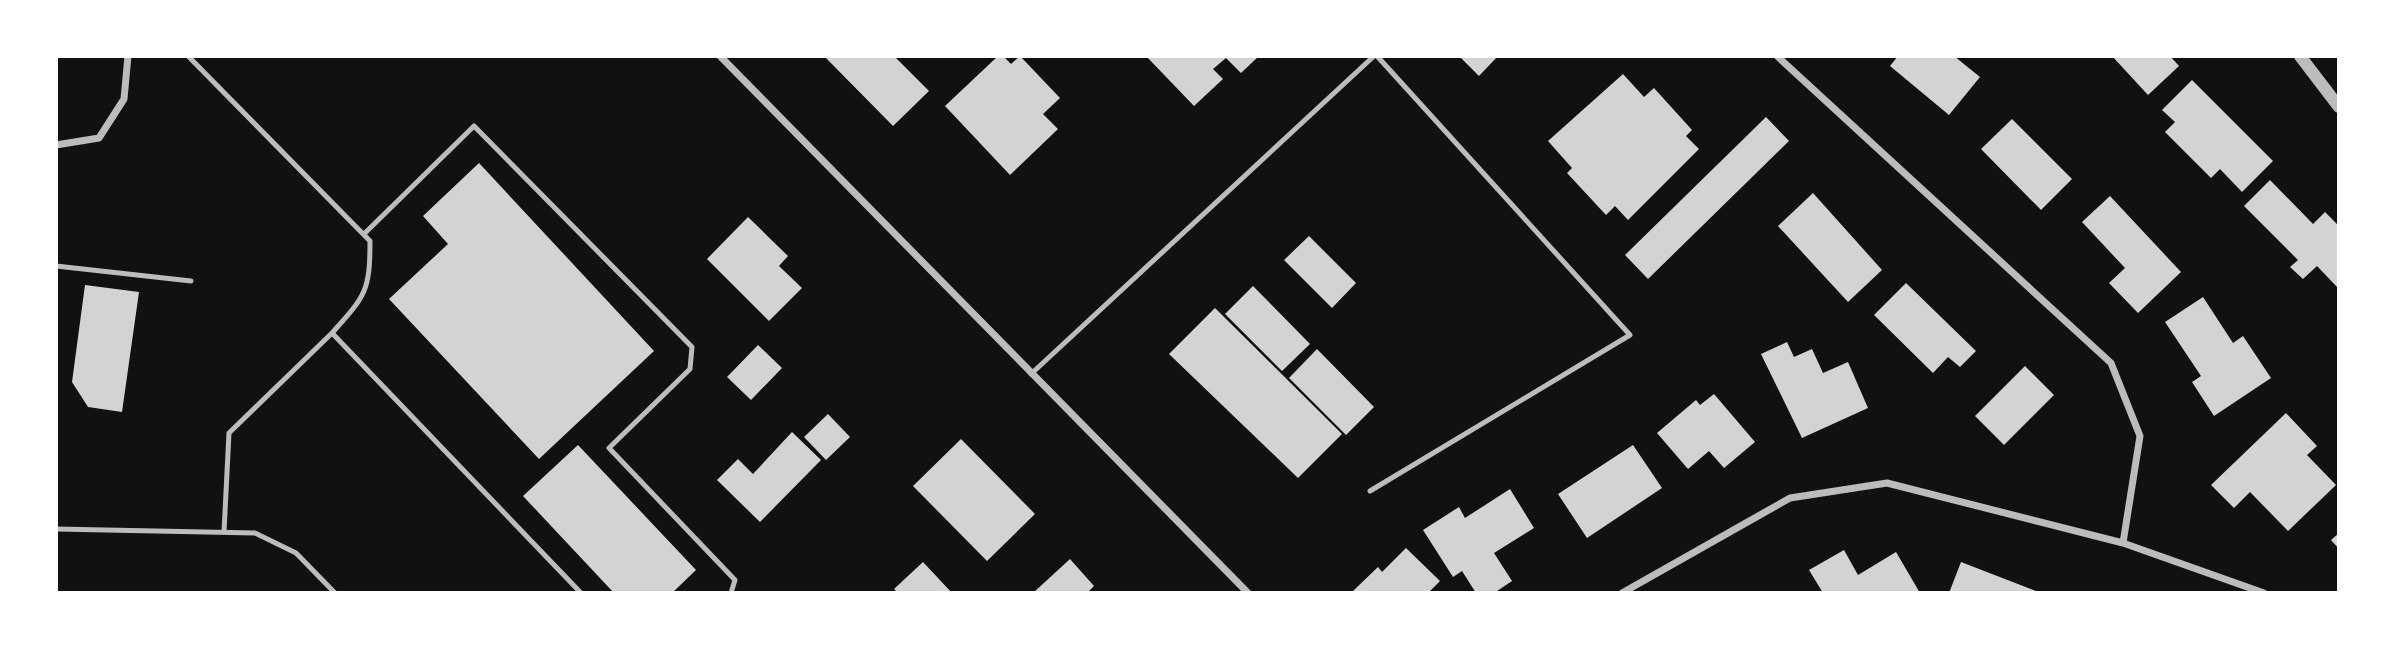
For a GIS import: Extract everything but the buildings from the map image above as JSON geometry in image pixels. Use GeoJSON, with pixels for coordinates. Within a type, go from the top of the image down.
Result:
{"type":"FeatureCollection","features":[{"type":"Feature","properties":{"kind":"street"},"geometry":{"type":"LineString","coordinates":[[56,145],[99,138],[124,99],[128,56]]}},
{"type":"Feature","properties":{"kind":"street"},"geometry":{"type":"LineString","coordinates":[[720,56],[1248,593]]}},
{"type":"Feature","properties":{"kind":"street"},"geometry":{"type":"LineString","coordinates":[[1777,56],[2111,363],[2140,436],[2123,543]]}},
{"type":"Feature","properties":{"kind":"street"},"geometry":{"type":"LineString","coordinates":[[2300,56],[2339,106]]}},
{"type":"Feature","properties":{"kind":"street"},"geometry":{"type":"LineString","coordinates":[[1622,593],[1790,498],[1887,483],[2123,543],[2264,593]]}},
{"type":"Feature","properties":{"kind":"lane"},"geometry":{"type":"LineString","coordinates":[[188,56],[370,241],[370,275],[363,298],[332,333],[229,433],[224,532]]}},
{"type":"Feature","properties":{"kind":"lane"},"geometry":{"type":"LineString","coordinates":[[1031,374],[1376,56],[1630,335],[1370,491]]}},
{"type":"Feature","properties":{"kind":"lane"},"geometry":{"type":"LineString","coordinates":[[363,234],[474,126],[692,347],[690,369],[609,448],[735,580],[731,593]]}},
{"type":"Feature","properties":{"kind":"lane"},"geometry":{"type":"LineString","coordinates":[[56,266],[191,281]]}},
{"type":"Feature","properties":{"kind":"lane"},"geometry":{"type":"LineString","coordinates":[[332,333],[581,593]]}},
{"type":"Feature","properties":{"kind":"lane"},"geometry":{"type":"LineString","coordinates":[[56,529],[256,533],[296,553],[335,593]]}}]}
